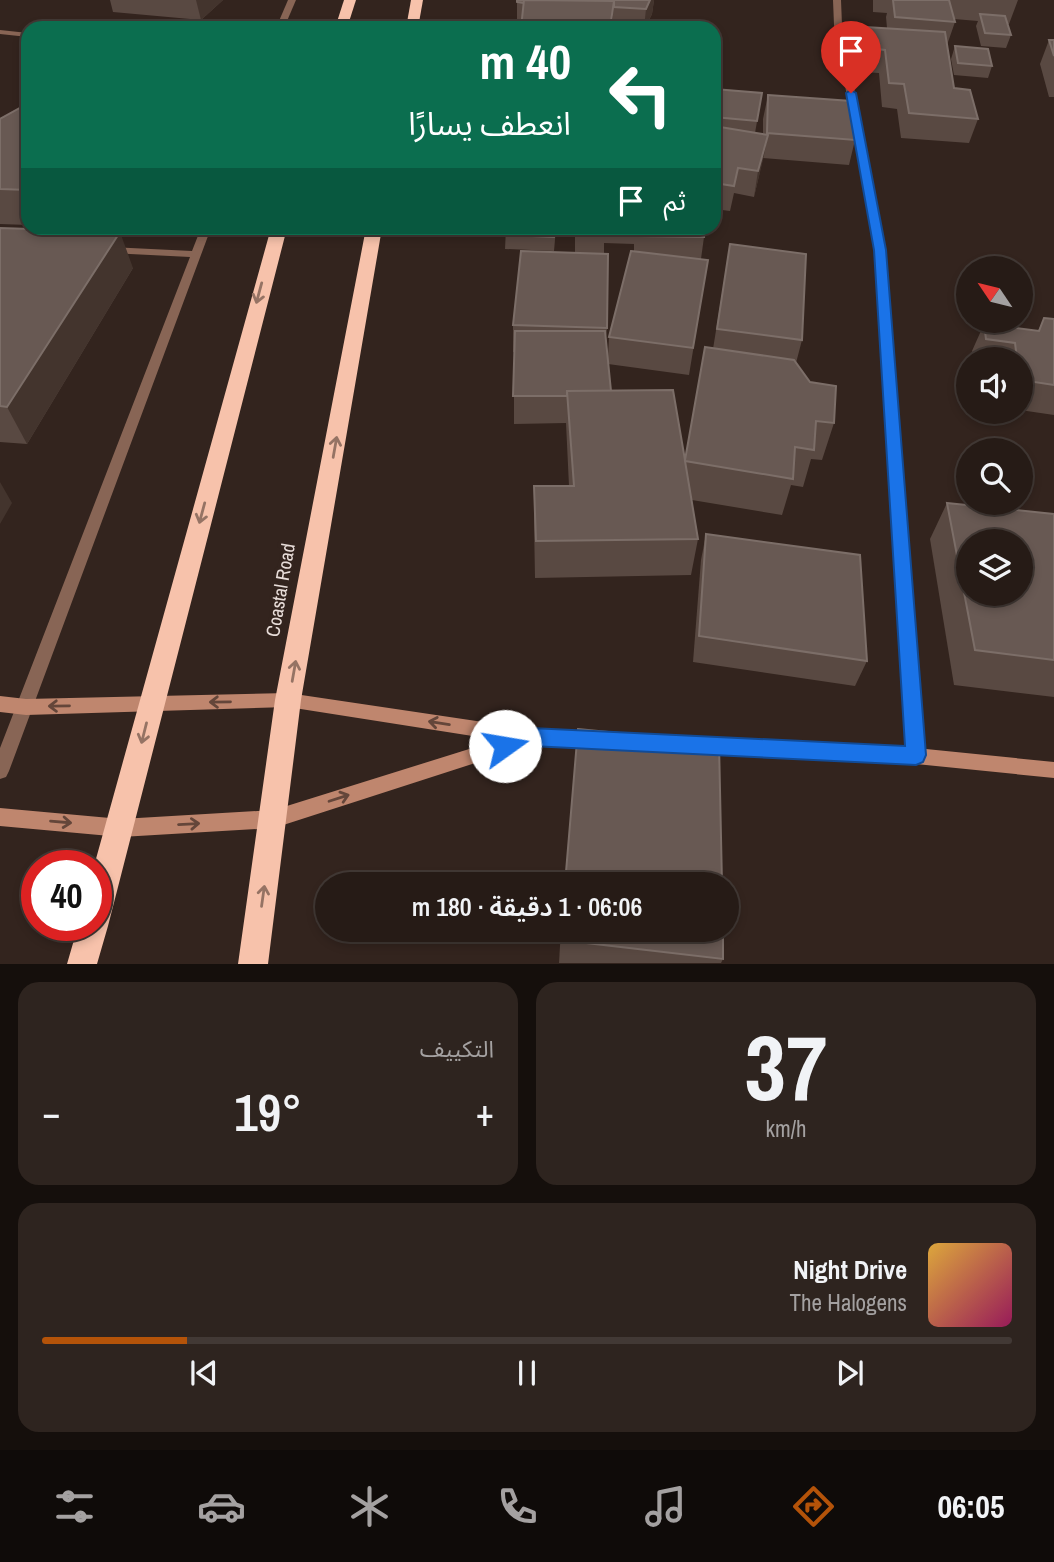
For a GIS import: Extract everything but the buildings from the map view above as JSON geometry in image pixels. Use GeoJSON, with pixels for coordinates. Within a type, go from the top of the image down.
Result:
{"type":"FeatureCollection","features":[{"type":"Feature","properties":{"kind":"highway"},"geometry":{"type":"LineString","coordinates":[[343,21],[349,0]]}},
{"type":"Feature","properties":{"kind":"highway"},"geometry":{"type":"LineString","coordinates":[[413,21],[417,0]]}},
{"type":"Feature","properties":{"kind":"highway"},"geometry":{"type":"LineString","coordinates":[[112,859],[277,235]]}},
{"type":"Feature","properties":{"kind":"highway","name":"Coastal Road"},"geometry":{"type":"LineString","coordinates":[[253,964],[288,701],[373,235]]}},
{"type":"Feature","properties":{"kind":"highway"},"geometry":{"type":"LineString","coordinates":[[82,964],[89,941]]}},
{"type":"Feature","properties":{"kind":"street"},"geometry":{"type":"LineString","coordinates":[[283,21],[292,0]]}},
{"type":"Feature","properties":{"kind":"street"},"geometry":{"type":"LineString","coordinates":[[837,0],[838,25],[880,250],[916,755]]}},
{"type":"Feature","properties":{"kind":"street"},"geometry":{"type":"LineString","coordinates":[[0,32],[21,34]]}},
{"type":"Feature","properties":{"kind":"street"},"geometry":{"type":"LineString","coordinates":[[0,771],[203,235]]}},
{"type":"Feature","properties":{"kind":"street"},"geometry":{"type":"LineString","coordinates":[[91,249],[196,254]]}},
{"type":"Feature","properties":{"kind":"street"},"geometry":{"type":"LineString","coordinates":[[0,704],[26,707],[288,701],[531,737],[613,741]]}},
{"type":"Feature","properties":{"kind":"street"},"geometry":{"type":"LineString","coordinates":[[0,817],[121,828],[274,819],[531,737]]}},
{"type":"Feature","properties":{"kind":"street"},"geometry":{"type":"LineString","coordinates":[[682,745],[916,755],[1054,770]]}},
{"type":"Feature","properties":{"kind":"route"},"geometry":{"type":"LineString","coordinates":[[505,746],[531,737],[916,755],[880,250],[851,93]]}}]}
